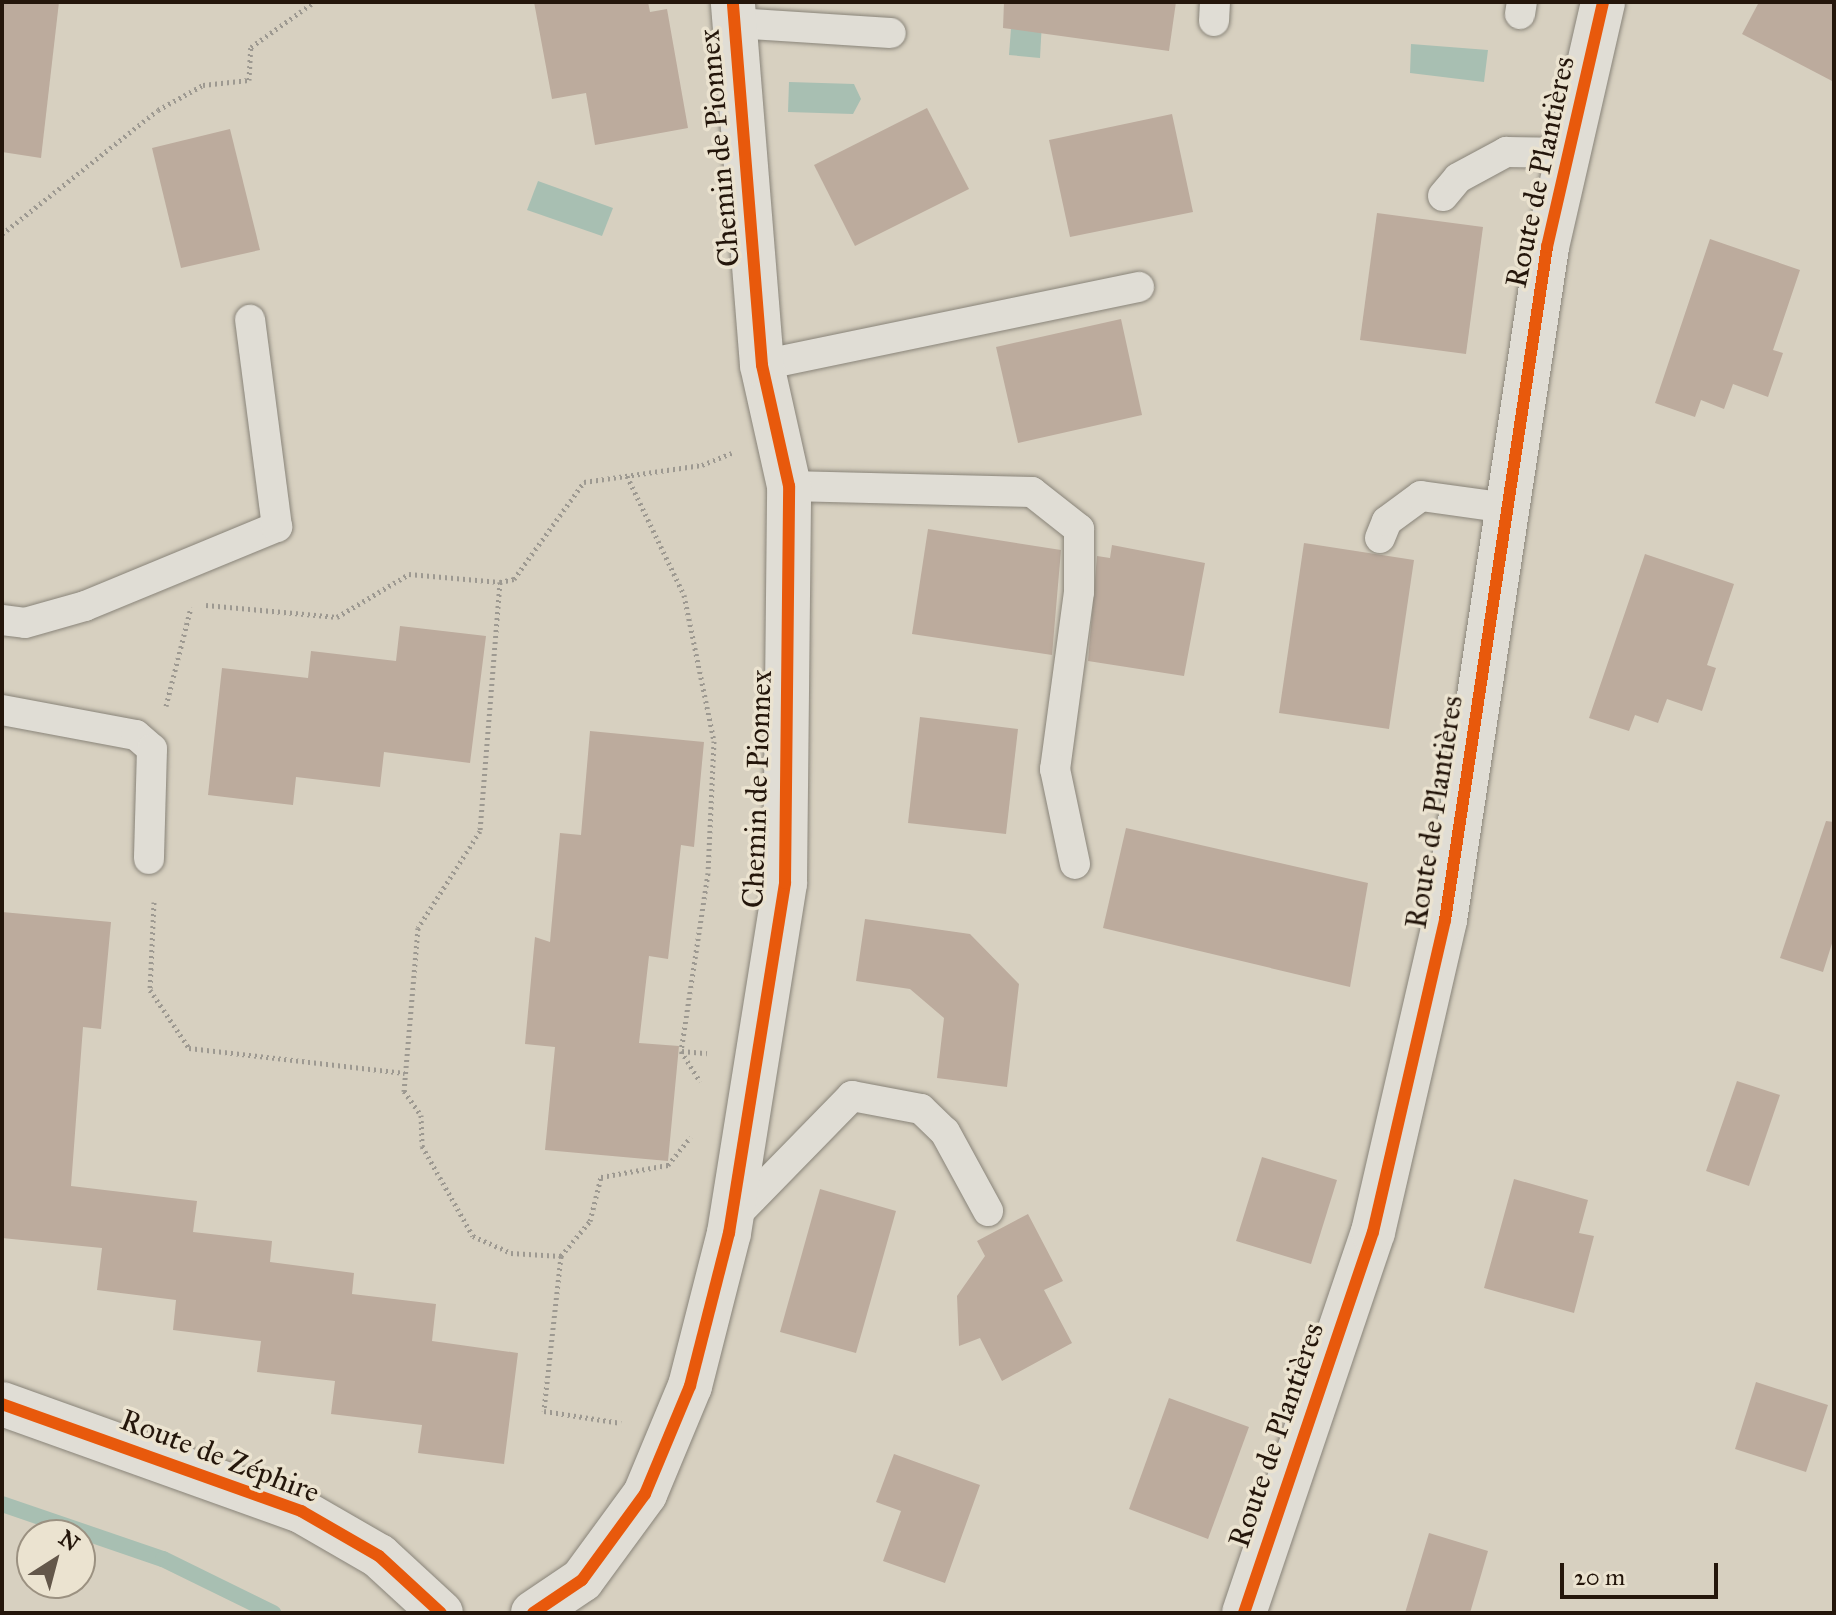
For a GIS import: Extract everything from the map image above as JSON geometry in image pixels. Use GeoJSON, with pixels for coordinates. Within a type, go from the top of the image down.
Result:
{"type":"FeatureCollection","features":[{"type":"Feature","properties":{"kind":"street","name":"Route de Plantières"},"geometry":{"type":"LineString","coordinates":[[1244,1613],[1373,1232],[1445,920],[1547,247],[1571,153],[1603,2]]}},
{"type":"Feature","properties":{"kind":"street","name":"Chemin de Pionnex"},"geometry":{"type":"LineString","coordinates":[[533,1613],[582,1580],[645,1494],[690,1386],[732,1219],[785,883],[789,486],[762,365],[734,12]]}},
{"type":"Feature","properties":{"kind":"street","name":"Route de Zéphire"},"geometry":{"type":"LineString","coordinates":[[2,1404],[301,1511],[379,1556],[441,1613]]}},
{"type":"Feature","properties":{"kind":"lane"},"geometry":{"type":"LineString","coordinates":[[734,12],[891,33]]}},
{"type":"Feature","properties":{"kind":"lane"},"geometry":{"type":"LineString","coordinates":[[1443,196],[1458,178],[1506,152],[1571,153]]}},
{"type":"Feature","properties":{"kind":"lane"},"geometry":{"type":"LineString","coordinates":[[762,365],[1139,287]]}},
{"type":"Feature","properties":{"kind":"lane"},"geometry":{"type":"LineString","coordinates":[[2,620],[25,623],[85,606],[277,527],[250,320]]}},
{"type":"Feature","properties":{"kind":"lane"},"geometry":{"type":"LineString","coordinates":[[789,486],[1032,492],[1079,529],[1079,592],[1055,769],[1075,864]]}},
{"type":"Feature","properties":{"kind":"lane"},"geometry":{"type":"LineString","coordinates":[[1380,538],[1387,521],[1421,496],[1508,508]]}},
{"type":"Feature","properties":{"kind":"lane"},"geometry":{"type":"LineString","coordinates":[[2,710],[136,735],[152,749],[149,859]]}},
{"type":"Feature","properties":{"kind":"lane"},"geometry":{"type":"LineString","coordinates":[[732,1219],[852,1096],[921,1109],[945,1132],[988,1211]]}},
{"type":"Feature","properties":{"kind":"path"},"geometry":{"type":"LineString","coordinates":[[2,234],[158,110],[203,85],[249,80],[251,47],[314,2]]}},
{"type":"Feature","properties":{"kind":"path"},"geometry":{"type":"LineString","coordinates":[[152,749],[192,603],[337,617],[409,574],[500,582],[514,579],[584,482],[702,465],[741,450]]}},
{"type":"Feature","properties":{"kind":"path"},"geometry":{"type":"LineString","coordinates":[[627,476],[684,595],[714,741],[708,873],[681,1051],[703,1092]]}},
{"type":"Feature","properties":{"kind":"path"},"geometry":{"type":"LineString","coordinates":[[500,582],[480,831],[418,928],[404,1091],[421,1115],[422,1146],[473,1236],[511,1253],[561,1256]]}},
{"type":"Feature","properties":{"kind":"path"},"geometry":{"type":"LineString","coordinates":[[149,859],[156,869],[150,990],[189,1048],[405,1073]]}},
{"type":"Feature","properties":{"kind":"path"},"geometry":{"type":"LineString","coordinates":[[589,1415],[544,1411],[561,1256],[590,1221],[601,1177],[680,1159],[698,1121]]}},
{"type":"Feature","properties":{"kind":"shaded area"},"geometry":{"type":"Polygon","coordinates":[[[1013,2],[1043,2],[1040,58],[1009,55],[1013,2]]]}},
{"type":"Feature","properties":{"kind":"shaded area"},"geometry":{"type":"Polygon","coordinates":[[[1411,44],[1488,50],[1484,82],[1410,73],[1411,44]]]}},
{"type":"Feature","properties":{"kind":"shaded area"},"geometry":{"type":"Polygon","coordinates":[[[789,82],[854,84],[861,99],[853,114],[788,112],[789,82]]]}},
{"type":"Feature","properties":{"kind":"shaded area"},"geometry":{"type":"Polygon","coordinates":[[[538,181],[613,208],[602,236],[527,210],[538,181]]]}},
{"type":"Feature","properties":{"kind":"building"},"geometry":{"type":"Polygon","coordinates":[[[2,2],[59,2],[41,158],[2,152],[2,2]]]}},
{"type":"Feature","properties":{"kind":"building"},"geometry":{"type":"Polygon","coordinates":[[[534,2],[648,2],[650,12],[667,9],[688,128],[595,145],[586,93],[552,99],[534,2]]]}},
{"type":"Feature","properties":{"kind":"building"},"geometry":{"type":"Polygon","coordinates":[[[1004,2],[1176,2],[1169,51],[1003,28],[1004,2]]]}},
{"type":"Feature","properties":{"kind":"building"},"geometry":{"type":"Polygon","coordinates":[[[1759,2],[1834,2],[1834,82],[1742,34],[1759,2]]]}},
{"type":"Feature","properties":{"kind":"building"},"geometry":{"type":"Polygon","coordinates":[[[927,108],[969,189],[855,246],[814,165],[927,108]]]}},
{"type":"Feature","properties":{"kind":"building"},"geometry":{"type":"Polygon","coordinates":[[[1172,114],[1193,212],[1070,237],[1049,140],[1172,114]]]}},
{"type":"Feature","properties":{"kind":"building"},"geometry":{"type":"Polygon","coordinates":[[[230,129],[260,250],[181,268],[152,148],[230,129]]]}},
{"type":"Feature","properties":{"kind":"building"},"geometry":{"type":"Polygon","coordinates":[[[1377,213],[1483,227],[1466,354],[1360,340],[1377,213]]]}},
{"type":"Feature","properties":{"kind":"building"},"geometry":{"type":"Polygon","coordinates":[[[1710,239],[1800,270],[1773,350],[1783,353],[1768,397],[1733,384],[1724,409],[1701,400],[1695,417],[1655,403],[1710,239]]]}},
{"type":"Feature","properties":{"kind":"building"},"geometry":{"type":"Polygon","coordinates":[[[1121,319],[1142,415],[1018,443],[996,347],[1121,319]]]}},
{"type":"Feature","properties":{"kind":"building"},"geometry":{"type":"Polygon","coordinates":[[[928,529],[1061,550],[1052,655],[912,634],[928,529]]]}},
{"type":"Feature","properties":{"kind":"building"},"geometry":{"type":"Polygon","coordinates":[[[1304,543],[1414,560],[1389,729],[1279,713],[1304,543]]]}},
{"type":"Feature","properties":{"kind":"building"},"geometry":{"type":"Polygon","coordinates":[[[1112,545],[1205,563],[1184,676],[1088,661],[1097,556],[1110,558],[1112,545]]]}},
{"type":"Feature","properties":{"kind":"building"},"geometry":{"type":"Polygon","coordinates":[[[1645,554],[1734,584],[1707,665],[1716,668],[1702,711],[1667,699],[1658,723],[1635,715],[1629,731],[1589,718],[1645,554]]]}},
{"type":"Feature","properties":{"kind":"building"},"geometry":{"type":"Polygon","coordinates":[[[400,626],[486,636],[470,763],[384,752],[380,787],[296,777],[293,805],[208,795],[222,668],[308,678],[311,651],[396,661],[400,626]]]}},
{"type":"Feature","properties":{"kind":"building"},"geometry":{"type":"Polygon","coordinates":[[[920,717],[1018,729],[1006,834],[908,823],[920,717]]]}},
{"type":"Feature","properties":{"kind":"building"},"geometry":{"type":"Polygon","coordinates":[[[590,731],[704,742],[694,847],[681,845],[668,959],[649,956],[639,1043],[679,1046],[668,1161],[545,1150],[555,1047],[525,1044],[535,937],[550,942],[560,833],[581,835],[590,731]]]}},
{"type":"Feature","properties":{"kind":"building"},"geometry":{"type":"Polygon","coordinates":[[[1826,821],[1834,822],[1834,937],[1823,972],[1780,958],[1826,821]]]}},
{"type":"Feature","properties":{"kind":"building"},"geometry":{"type":"Polygon","coordinates":[[[1126,828],[1368,883],[1350,987],[1103,928],[1126,828]]]}},
{"type":"Feature","properties":{"kind":"building"},"geometry":{"type":"Polygon","coordinates":[[[2,912],[111,922],[101,1029],[83,1027],[71,1186],[197,1201],[193,1232],[272,1241],[270,1262],[354,1273],[352,1294],[436,1304],[432,1341],[518,1353],[504,1464],[418,1453],[422,1425],[331,1414],[335,1381],[257,1372],[261,1341],[173,1330],[176,1300],[97,1290],[102,1248],[2,1238],[2,912]]]}},
{"type":"Feature","properties":{"kind":"building"},"geometry":{"type":"Polygon","coordinates":[[[865,919],[970,934],[1019,984],[1007,1087],[937,1078],[944,1018],[910,989],[856,981],[865,919]]]}},
{"type":"Feature","properties":{"kind":"building"},"geometry":{"type":"Polygon","coordinates":[[[1737,1081],[1780,1095],[1749,1186],[1706,1171],[1737,1081]]]}},
{"type":"Feature","properties":{"kind":"building"},"geometry":{"type":"Polygon","coordinates":[[[1262,1157],[1337,1180],[1311,1264],[1236,1241],[1262,1157]]]}},
{"type":"Feature","properties":{"kind":"building"},"geometry":{"type":"Polygon","coordinates":[[[1514,1179],[1588,1200],[1579,1233],[1594,1236],[1574,1313],[1484,1288],[1514,1179]]]}},
{"type":"Feature","properties":{"kind":"building"},"geometry":{"type":"Polygon","coordinates":[[[820,1189],[896,1211],[856,1353],[780,1332],[820,1189]]]}},
{"type":"Feature","properties":{"kind":"building"},"geometry":{"type":"Polygon","coordinates":[[[1028,1214],[1063,1281],[1044,1290],[1072,1343],[1002,1381],[980,1338],[959,1346],[957,1296],[985,1256],[977,1241],[1028,1214]]]}},
{"type":"Feature","properties":{"kind":"building"},"geometry":{"type":"Polygon","coordinates":[[[1756,1382],[1828,1405],[1806,1472],[1735,1449],[1756,1382]]]}},
{"type":"Feature","properties":{"kind":"building"},"geometry":{"type":"Polygon","coordinates":[[[1169,1398],[1249,1427],[1208,1539],[1129,1509],[1169,1398]]]}},
{"type":"Feature","properties":{"kind":"building"},"geometry":{"type":"Polygon","coordinates":[[[894,1454],[980,1485],[945,1583],[883,1561],[901,1511],[876,1502],[894,1454]]]}},
{"type":"Feature","properties":{"kind":"building"},"geometry":{"type":"Polygon","coordinates":[[[1429,1533],[1488,1551],[1470,1613],[1405,1613],[1429,1533]]]}},
{"type":"Feature","properties":{"kind":"waterway"},"geometry":{"type":"LineString","coordinates":[[2,1504],[163,1559],[273,1613]]}},
{"type":"Feature","properties":{"kind":"cycle path"},"geometry":{"type":"LineString","coordinates":[[533,1613],[582,1580],[645,1494],[690,1386],[729,1233],[785,883],[789,486],[762,365],[733,2]]}},
{"type":"Feature","properties":{"kind":"cycle path"},"geometry":{"type":"LineString","coordinates":[[1244,1613],[1373,1232],[1445,920],[1547,247],[1603,2]]}},
{"type":"Feature","properties":{"kind":"cycle path"},"geometry":{"type":"LineString","coordinates":[[2,1404],[301,1511],[379,1556],[441,1613]]}}]}
